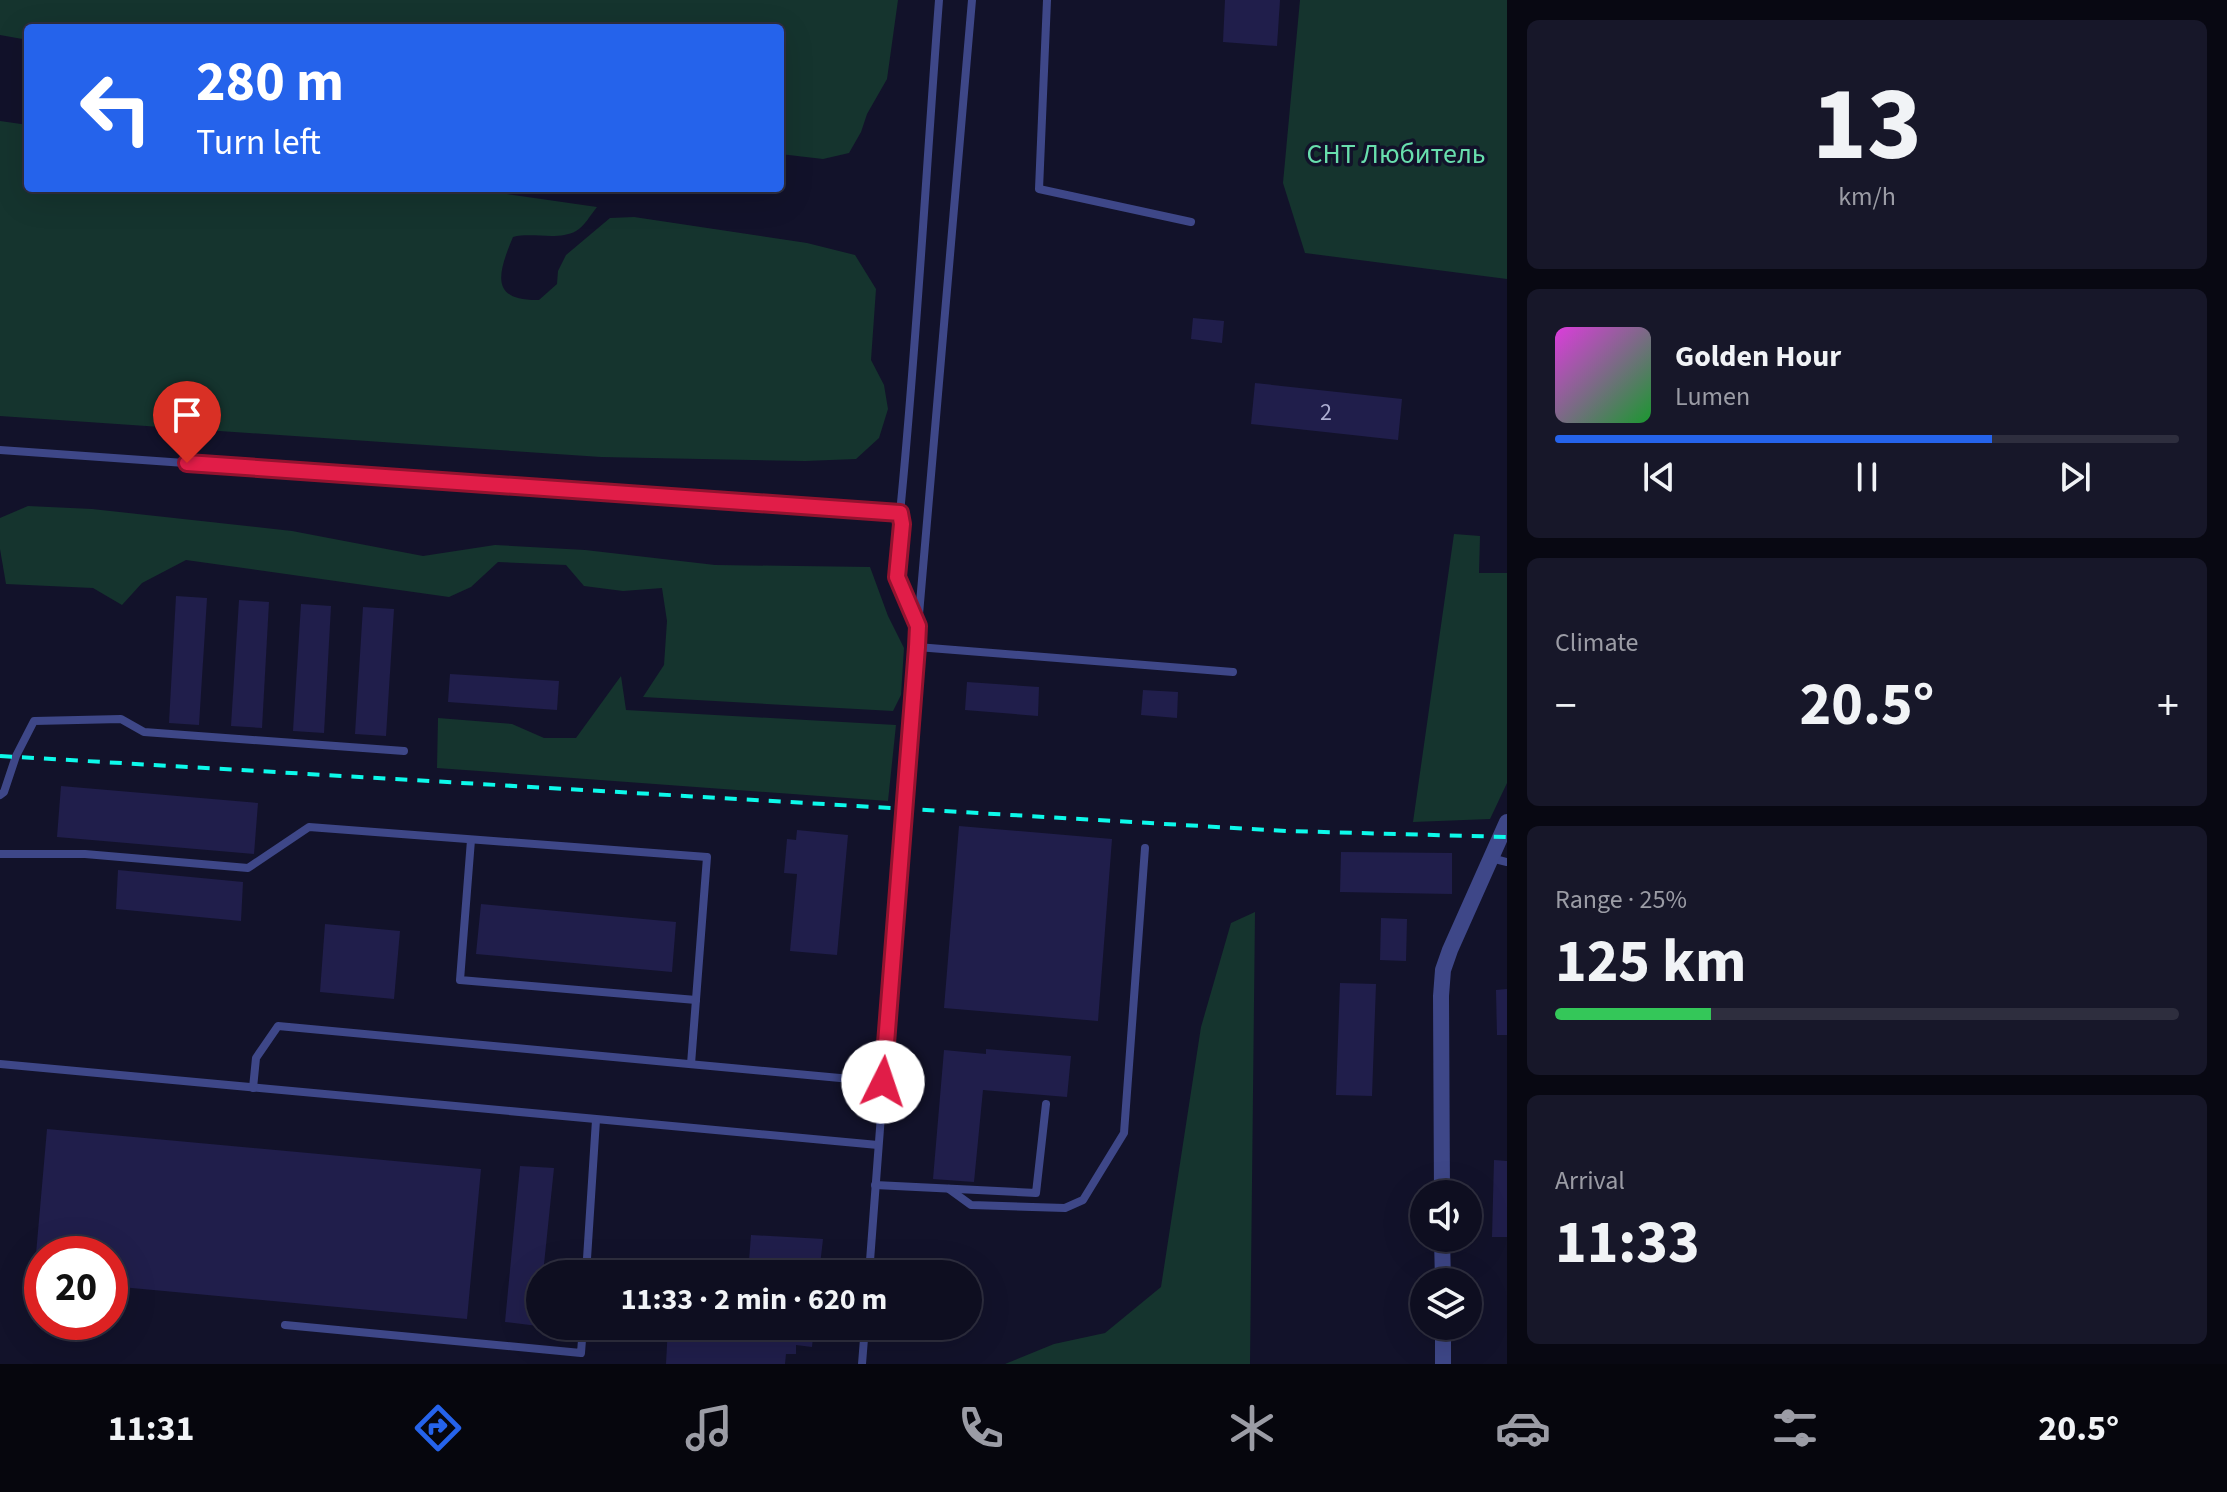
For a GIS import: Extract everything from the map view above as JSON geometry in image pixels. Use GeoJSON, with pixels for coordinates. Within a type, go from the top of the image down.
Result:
{"type":"FeatureCollection","features":[{"type":"Feature","properties":{"kind":"street"},"geometry":{"type":"LineString","coordinates":[[1442,1180],[1436,988],[1450,950],[1499,860],[1507,822]]}},
{"type":"Feature","properties":{"kind":"street"},"geometry":{"type":"LineString","coordinates":[[1443,1340],[1443,1364]]}},
{"type":"Feature","properties":{"kind":"lane"},"geometry":{"type":"LineString","coordinates":[[918,626],[897,577],[902,524],[900,513],[915,370],[920,251],[939,0]]}},
{"type":"Feature","properties":{"kind":"lane"},"geometry":{"type":"LineString","coordinates":[[870,1260],[918,626],[972,0]]}},
{"type":"Feature","properties":{"kind":"lane"},"geometry":{"type":"LineString","coordinates":[[1047,0],[1039,189],[1191,222]]}},
{"type":"Feature","properties":{"kind":"lane"},"geometry":{"type":"LineString","coordinates":[[0,450],[900,513]]}},
{"type":"Feature","properties":{"kind":"lane"},"geometry":{"type":"LineString","coordinates":[[917,647],[1233,672]]}},
{"type":"Feature","properties":{"kind":"lane"},"geometry":{"type":"LineString","coordinates":[[0,795],[34,721],[121,719],[144,732],[404,751]]}},
{"type":"Feature","properties":{"kind":"lane"},"geometry":{"type":"LineString","coordinates":[[0,854],[85,854],[248,868],[309,827],[707,857],[691,1064]]}},
{"type":"Feature","properties":{"kind":"lane"},"geometry":{"type":"LineString","coordinates":[[471,840],[460,980],[696,1000]]}},
{"type":"Feature","properties":{"kind":"lane"},"geometry":{"type":"LineString","coordinates":[[949,1189],[971,1205],[1065,1208],[1083,1200],[1124,1133],[1145,848]]}},
{"type":"Feature","properties":{"kind":"lane"},"geometry":{"type":"LineString","coordinates":[[253,1088],[256,1058],[278,1026],[883,1082]]}},
{"type":"Feature","properties":{"kind":"lane"},"geometry":{"type":"LineString","coordinates":[[0,1064],[878,1145]]}},
{"type":"Feature","properties":{"kind":"lane"},"geometry":{"type":"LineString","coordinates":[[875,1185],[1036,1193],[1046,1104]]}},
{"type":"Feature","properties":{"kind":"lane"},"geometry":{"type":"LineString","coordinates":[[587,1260],[596,1120]]}},
{"type":"Feature","properties":{"kind":"lane"},"geometry":{"type":"LineString","coordinates":[[285,1325],[581,1353],[582,1340]]}},
{"type":"Feature","properties":{"kind":"lane"},"geometry":{"type":"LineString","coordinates":[[862,1364],[864,1340]]}},
{"type":"Feature","properties":{"kind":"green space"},"geometry":{"type":"Polygon","coordinates":[[[0,0],[898,0],[887,79],[849,153],[823,159],[784,154],[784,24],[24,24],[24,39],[0,35],[0,0]]]}},
{"type":"Feature","properties":{"kind":"green space","name":"СНТ Любитель"},"geometry":{"type":"Polygon","coordinates":[[[1300,0],[1507,0],[1507,279],[1305,253],[1283,183],[1300,0]]]}},
{"type":"Feature","properties":{"kind":"green space"},"geometry":{"type":"Polygon","coordinates":[[[0,121],[24,124],[24,192],[493,192],[597,207],[582,227],[569,234],[513,237],[501,273],[502,282],[512,296],[523,299],[539,300],[557,284],[558,271],[566,255],[610,218],[634,217],[807,243],[855,255],[876,289],[871,360],[884,385],[888,409],[879,438],[856,459],[805,461],[601,457],[0,416],[0,121]]]}},
{"type":"Feature","properties":{"kind":"green space"},"geometry":{"type":"Polygon","coordinates":[[[28,506],[92,509],[292,531],[423,556],[495,545],[585,550],[715,565],[870,567],[904,648],[901,695],[893,711],[643,697],[664,665],[667,621],[662,588],[623,591],[584,586],[566,565],[498,562],[471,587],[449,597],[186,560],[142,583],[122,605],[93,588],[6,584],[0,549],[0,518],[28,506]]]}},
{"type":"Feature","properties":{"kind":"green space"},"geometry":{"type":"Polygon","coordinates":[[[1454,534],[1480,536],[1479,573],[1507,573],[1507,783],[1490,819],[1413,822],[1454,534]]]}},
{"type":"Feature","properties":{"kind":"green space"},"geometry":{"type":"Polygon","coordinates":[[[621,676],[626,710],[896,725],[888,801],[437,768],[438,718],[512,724],[544,738],[576,738],[621,676]]]}},
{"type":"Feature","properties":{"kind":"green space"},"geometry":{"type":"Polygon","coordinates":[[[1255,912],[1250,1364],[1005,1364],[1054,1344],[1105,1333],[1161,1287],[1201,1027],[1231,923],[1255,912]]]}},
{"type":"Feature","properties":{"kind":"building"},"geometry":{"type":"Polygon","coordinates":[[[1225,0],[1280,0],[1277,46],[1223,42],[1225,0]]]}},
{"type":"Feature","properties":{"kind":"building"},"geometry":{"type":"Polygon","coordinates":[[[1193,318],[1224,321],[1222,343],[1191,339],[1193,318]]]}},
{"type":"Feature","properties":{"kind":"building"},"geometry":{"type":"Polygon","coordinates":[[[1255,383],[1402,399],[1398,440],[1251,424],[1255,383]]]}},
{"type":"Feature","properties":{"kind":"building"},"geometry":{"type":"Polygon","coordinates":[[[176,596],[207,598],[199,725],[169,723],[176,596]]]}},
{"type":"Feature","properties":{"kind":"building"},"geometry":{"type":"Polygon","coordinates":[[[239,600],[269,602],[262,728],[231,726],[239,600]]]}},
{"type":"Feature","properties":{"kind":"building"},"geometry":{"type":"Polygon","coordinates":[[[301,604],[331,606],[324,733],[293,731],[301,604]]]}},
{"type":"Feature","properties":{"kind":"building"},"geometry":{"type":"Polygon","coordinates":[[[363,607],[394,609],[386,736],[355,734],[363,607]]]}},
{"type":"Feature","properties":{"kind":"building"},"geometry":{"type":"Polygon","coordinates":[[[450,674],[559,681],[557,710],[448,702],[450,674]]]}},
{"type":"Feature","properties":{"kind":"building"},"geometry":{"type":"Polygon","coordinates":[[[967,682],[1039,687],[1038,716],[965,710],[967,682]]]}},
{"type":"Feature","properties":{"kind":"building"},"geometry":{"type":"Polygon","coordinates":[[[1143,690],[1178,692],[1177,718],[1141,715],[1143,690]]]}},
{"type":"Feature","properties":{"kind":"building"},"geometry":{"type":"Polygon","coordinates":[[[61,786],[258,803],[254,854],[57,837],[61,786]]]}},
{"type":"Feature","properties":{"kind":"building"},"geometry":{"type":"Polygon","coordinates":[[[959,826],[1112,839],[1098,1021],[944,1008],[959,826]]]}},
{"type":"Feature","properties":{"kind":"building"},"geometry":{"type":"Polygon","coordinates":[[[797,830],[848,835],[837,955],[790,951],[797,874],[784,873],[787,839],[796,840],[797,830]]]}},
{"type":"Feature","properties":{"kind":"building"},"geometry":{"type":"Polygon","coordinates":[[[1341,852],[1452,853],[1452,894],[1340,892],[1341,852]]]}},
{"type":"Feature","properties":{"kind":"building"},"geometry":{"type":"Polygon","coordinates":[[[118,870],[243,882],[241,921],[116,909],[118,870]]]}},
{"type":"Feature","properties":{"kind":"building"},"geometry":{"type":"Polygon","coordinates":[[[481,904],[676,922],[672,972],[476,954],[481,904]]]}},
{"type":"Feature","properties":{"kind":"building"},"geometry":{"type":"Polygon","coordinates":[[[1381,918],[1407,919],[1406,961],[1380,960],[1381,918]]]}},
{"type":"Feature","properties":{"kind":"building"},"geometry":{"type":"Polygon","coordinates":[[[325,924],[400,931],[394,999],[320,992],[325,924]]]}},
{"type":"Feature","properties":{"kind":"building"},"geometry":{"type":"Polygon","coordinates":[[[1340,983],[1376,984],[1372,1096],[1336,1095],[1340,983]]]}},
{"type":"Feature","properties":{"kind":"building"},"geometry":{"type":"Polygon","coordinates":[[[1507,989],[1507,1035],[1497,1035],[1496,990],[1507,989]]]}},
{"type":"Feature","properties":{"kind":"building"},"geometry":{"type":"Polygon","coordinates":[[[986,1049],[1071,1056],[1067,1097],[983,1090],[974,1182],[933,1179],[944,1050],[986,1054],[986,1049]]]}},
{"type":"Feature","properties":{"kind":"building"},"geometry":{"type":"Polygon","coordinates":[[[47,1129],[481,1169],[467,1319],[128,1288],[128,1236],[38,1236],[47,1129]]]}},
{"type":"Feature","properties":{"kind":"building"},"geometry":{"type":"Polygon","coordinates":[[[1494,1160],[1507,1161],[1507,1237],[1492,1237],[1494,1160]]]}},
{"type":"Feature","properties":{"kind":"building"},"geometry":{"type":"Polygon","coordinates":[[[520,1166],[554,1168],[544,1260],[526,1260],[526,1325],[505,1322],[520,1166]]]}},
{"type":"Feature","properties":{"kind":"building"},"geometry":{"type":"Polygon","coordinates":[[[751,1235],[823,1239],[821,1260],[749,1260],[751,1235]]]}},
{"type":"Feature","properties":{"kind":"building"},"geometry":{"type":"Polygon","coordinates":[[[667,1340],[813,1340],[812,1347],[796,1345],[796,1354],[786,1354],[785,1364],[666,1364],[667,1340]]]}},
{"type":"Feature","properties":{"kind":"railway"},"geometry":{"type":"LineString","coordinates":[[0,756],[1286,831],[1507,837]]}},
{"type":"Feature","properties":{"kind":"route"},"geometry":{"type":"LineString","coordinates":[[187,463],[900,513],[902,524],[897,577],[918,626],[883,1082]]}}]}
